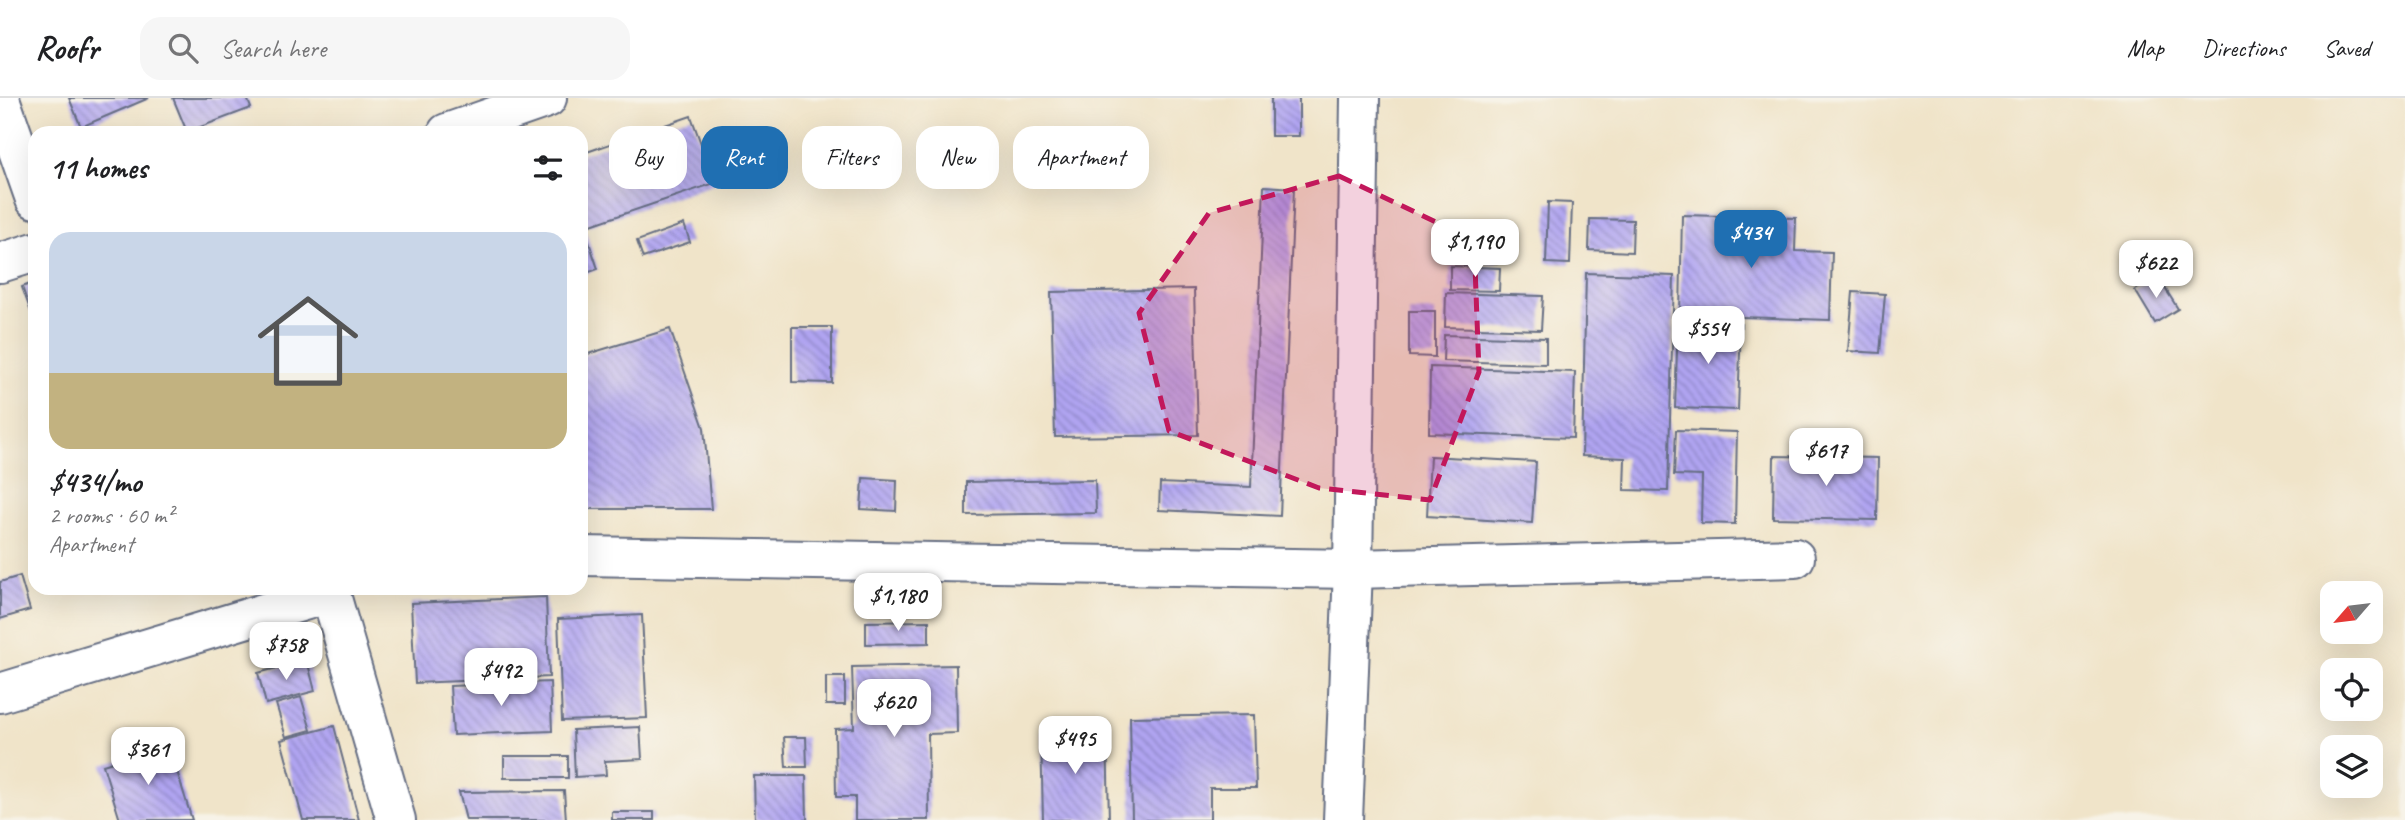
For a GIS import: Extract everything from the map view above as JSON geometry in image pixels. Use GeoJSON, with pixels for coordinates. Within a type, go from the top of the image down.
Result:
{"type":"FeatureCollection","features":[{"type":"Feature","properties":{"kind":"street"},"geometry":{"type":"LineString","coordinates":[[467,126],[547,98]]}},
{"type":"Feature","properties":{"kind":"street"},"geometry":{"type":"LineString","coordinates":[[1343,820],[1353,569],[1360,98]]}},
{"type":"Feature","properties":{"kind":"street"},"geometry":{"type":"LineString","coordinates":[[0,99],[28,179]]}},
{"type":"Feature","properties":{"kind":"street"},"geometry":{"type":"LineString","coordinates":[[0,263],[28,254]]}},
{"type":"Feature","properties":{"kind":"street"},"geometry":{"type":"LineString","coordinates":[[588,556],[1353,569],[1795,558]]}},
{"type":"Feature","properties":{"kind":"street"},"geometry":{"type":"LineString","coordinates":[[0,693],[313,595]]}},
{"type":"Feature","properties":{"kind":"street"},"geometry":{"type":"LineString","coordinates":[[330,595],[396,820]]}},
{"type":"Feature","properties":{"kind":"highlighted area"},"geometry":{"type":"Polygon","coordinates":[[[1339,176],[1474,240],[1479,372],[1430,500],[1319,488],[1169,431],[1139,313],[1209,213],[1339,176]]]}},
{"type":"Feature","properties":{"kind":"building"},"geometry":{"type":"Polygon","coordinates":[[[69,98],[149,98],[83,126],[81,126],[69,98]]]}},
{"type":"Feature","properties":{"kind":"building"},"geometry":{"type":"Polygon","coordinates":[[[173,98],[247,98],[251,108],[203,126],[185,126],[173,98]]]}},
{"type":"Feature","properties":{"kind":"building"},"geometry":{"type":"Polygon","coordinates":[[[1271,98],[1299,98],[1299,136],[1271,136],[1271,98]]]}},
{"type":"Feature","properties":{"kind":"building"},"geometry":{"type":"Polygon","coordinates":[[[691,116],[701,144],[701,188],[588,226],[588,152],[609,144],[609,189],[687,189],[687,126],[662,126],[691,116]]]}},
{"type":"Feature","properties":{"kind":"building"},"geometry":{"type":"Polygon","coordinates":[[[1264,186],[1294,188],[1280,516],[1159,510],[1160,483],[1251,487],[1264,186]]]}},
{"type":"Feature","properties":{"kind":"building"},"geometry":{"type":"Polygon","coordinates":[[[1548,202],[1572,203],[1570,264],[1546,263],[1548,202]]]}},
{"type":"Feature","properties":{"kind":"building"},"geometry":{"type":"Polygon","coordinates":[[[1682,215],[1796,218],[1795,251],[1832,252],[1830,320],[1680,315],[1682,215]]]}},
{"type":"Feature","properties":{"kind":"building"},"geometry":{"type":"Polygon","coordinates":[[[1590,219],[1633,220],[1632,252],[1589,250],[1590,219]]]}},
{"type":"Feature","properties":{"kind":"building"},"geometry":{"type":"Polygon","coordinates":[[[684,224],[690,242],[643,258],[637,241],[684,224]]]}},
{"type":"Feature","properties":{"kind":"building"},"geometry":{"type":"Polygon","coordinates":[[[1456,233],[1497,234],[1497,263],[1456,261],[1456,233]]]}},
{"type":"Feature","properties":{"kind":"building"},"geometry":{"type":"Polygon","coordinates":[[[588,239],[598,269],[588,273],[588,239]]]}},
{"type":"Feature","properties":{"kind":"building"},"geometry":{"type":"Polygon","coordinates":[[[1450,266],[1500,268],[1499,291],[1450,290],[1450,266]]]}},
{"type":"Feature","properties":{"kind":"building"},"geometry":{"type":"Polygon","coordinates":[[[1586,273],[1674,276],[1668,491],[1624,490],[1625,458],[1582,456],[1586,273]]]}},
{"type":"Feature","properties":{"kind":"building"},"geometry":{"type":"Polygon","coordinates":[[[2158,277],[2178,309],[2155,323],[2135,290],[2158,277]]]}},
{"type":"Feature","properties":{"kind":"building"},"geometry":{"type":"Polygon","coordinates":[[[28,285],[28,304],[22,287],[28,285]]]}},
{"type":"Feature","properties":{"kind":"building"},"geometry":{"type":"Polygon","coordinates":[[[1194,289],[1198,435],[1055,437],[1051,292],[1194,289]]]}},
{"type":"Feature","properties":{"kind":"building"},"geometry":{"type":"Polygon","coordinates":[[[1853,292],[1885,294],[1880,353],[1848,351],[1853,292]]]}},
{"type":"Feature","properties":{"kind":"building"},"geometry":{"type":"Polygon","coordinates":[[[1446,293],[1543,296],[1541,330],[1445,327],[1446,293]]]}},
{"type":"Feature","properties":{"kind":"building"},"geometry":{"type":"Polygon","coordinates":[[[1409,311],[1435,311],[1435,357],[1409,356],[1409,311]]]}},
{"type":"Feature","properties":{"kind":"building"},"geometry":{"type":"Polygon","coordinates":[[[1678,322],[1741,324],[1738,410],[1675,408],[1678,322]]]}},
{"type":"Feature","properties":{"kind":"building"},"geometry":{"type":"Polygon","coordinates":[[[792,327],[832,327],[832,383],[792,382],[792,327]]]}},
{"type":"Feature","properties":{"kind":"building"},"geometry":{"type":"Polygon","coordinates":[[[670,329],[704,428],[711,509],[588,509],[588,354],[670,329]]]}},
{"type":"Feature","properties":{"kind":"building"},"geometry":{"type":"Polygon","coordinates":[[[1444,335],[1546,338],[1546,364],[1443,361],[1444,335]]]}},
{"type":"Feature","properties":{"kind":"building"},"geometry":{"type":"Polygon","coordinates":[[[1430,367],[1575,372],[1573,438],[1429,433],[1430,367]]]}},
{"type":"Feature","properties":{"kind":"building"},"geometry":{"type":"Polygon","coordinates":[[[1676,430],[1737,432],[1735,524],[1701,523],[1702,476],[1674,475],[1676,430]]]}},
{"type":"Feature","properties":{"kind":"building"},"geometry":{"type":"Polygon","coordinates":[[[1430,456],[1536,462],[1532,523],[1427,516],[1430,456]]]}},
{"type":"Feature","properties":{"kind":"building"},"geometry":{"type":"Polygon","coordinates":[[[1774,456],[1878,458],[1877,520],[1773,518],[1774,456]]]}},
{"type":"Feature","properties":{"kind":"building"},"geometry":{"type":"Polygon","coordinates":[[[863,478],[897,480],[896,511],[861,509],[863,478]]]}},
{"type":"Feature","properties":{"kind":"building"},"geometry":{"type":"Polygon","coordinates":[[[1095,480],[1096,513],[966,515],[966,482],[1095,480]]]}},
{"type":"Feature","properties":{"kind":"building"},"geometry":{"type":"Polygon","coordinates":[[[20,576],[30,610],[0,619],[0,582],[20,576]]]}},
{"type":"Feature","properties":{"kind":"building"},"geometry":{"type":"Polygon","coordinates":[[[546,597],[549,677],[415,683],[411,603],[546,597]]]}},
{"type":"Feature","properties":{"kind":"building"},"geometry":{"type":"Polygon","coordinates":[[[642,615],[647,718],[562,721],[558,619],[642,615]]]}},
{"type":"Feature","properties":{"kind":"building"},"geometry":{"type":"Polygon","coordinates":[[[929,621],[929,643],[866,644],[866,622],[929,621]]]}},
{"type":"Feature","properties":{"kind":"building"},"geometry":{"type":"Polygon","coordinates":[[[307,660],[315,691],[266,704],[258,673],[307,660]]]}},
{"type":"Feature","properties":{"kind":"building"},"geometry":{"type":"Polygon","coordinates":[[[956,665],[957,733],[928,734],[929,820],[855,820],[855,797],[836,797],[835,729],[854,728],[852,667],[956,665]]]}},
{"type":"Feature","properties":{"kind":"building"},"geometry":{"type":"Polygon","coordinates":[[[826,677],[845,677],[845,705],[826,705],[826,677]]]}},
{"type":"Feature","properties":{"kind":"building"},"geometry":{"type":"Polygon","coordinates":[[[550,682],[552,731],[453,735],[450,686],[550,682]]]}},
{"type":"Feature","properties":{"kind":"building"},"geometry":{"type":"Polygon","coordinates":[[[301,697],[311,730],[286,737],[276,704],[301,697]]]}},
{"type":"Feature","properties":{"kind":"building"},"geometry":{"type":"Polygon","coordinates":[[[1254,715],[1256,788],[1210,788],[1210,820],[1132,820],[1130,717],[1254,715]]]}},
{"type":"Feature","properties":{"kind":"building"},"geometry":{"type":"Polygon","coordinates":[[[334,726],[359,820],[303,820],[281,740],[334,726]]]}},
{"type":"Feature","properties":{"kind":"building"},"geometry":{"type":"Polygon","coordinates":[[[640,727],[642,759],[605,761],[606,775],[575,777],[573,730],[640,727]]]}},
{"type":"Feature","properties":{"kind":"building"},"geometry":{"type":"Polygon","coordinates":[[[1107,731],[1109,820],[1043,820],[1041,732],[1107,731]]]}},
{"type":"Feature","properties":{"kind":"building"},"geometry":{"type":"Polygon","coordinates":[[[784,737],[806,737],[807,767],[786,767],[784,737]]]}},
{"type":"Feature","properties":{"kind":"building"},"geometry":{"type":"Polygon","coordinates":[[[169,745],[192,820],[120,820],[103,765],[169,745]]]}},
{"type":"Feature","properties":{"kind":"building"},"geometry":{"type":"Polygon","coordinates":[[[504,756],[568,756],[568,778],[504,778],[504,756]]]}},
{"type":"Feature","properties":{"kind":"building"},"geometry":{"type":"Polygon","coordinates":[[[754,776],[806,776],[807,820],[755,820],[754,776]]]}},
{"type":"Feature","properties":{"kind":"building"},"geometry":{"type":"Polygon","coordinates":[[[564,791],[566,820],[466,820],[459,792],[564,791]]]}},
{"type":"Feature","properties":{"kind":"building"},"geometry":{"type":"Polygon","coordinates":[[[612,812],[654,812],[654,820],[612,820],[612,812]]]}}]}
